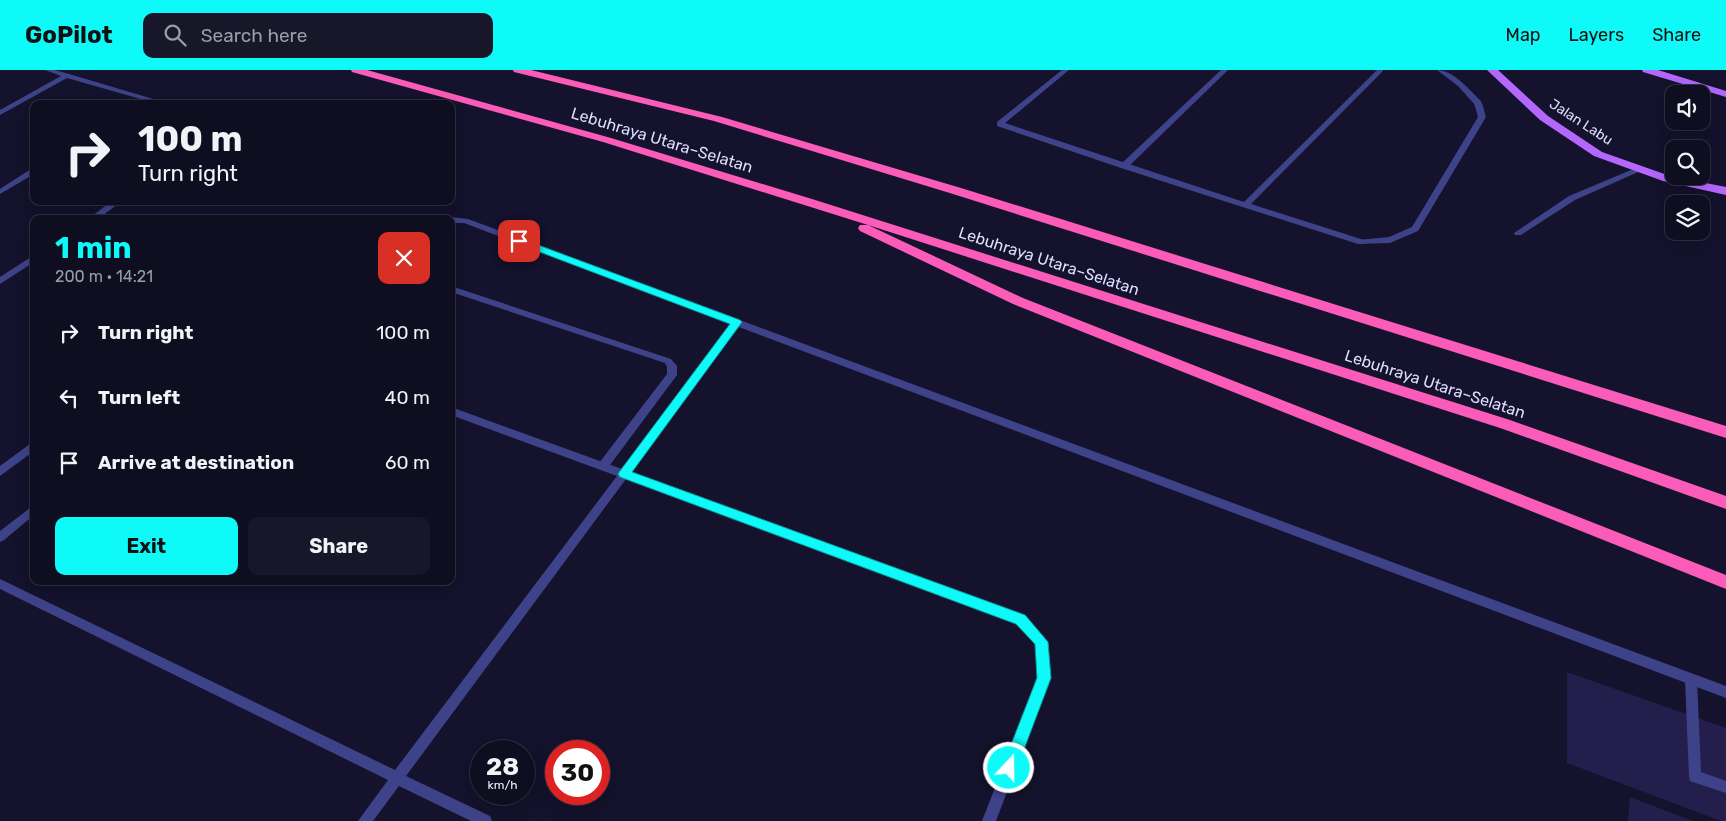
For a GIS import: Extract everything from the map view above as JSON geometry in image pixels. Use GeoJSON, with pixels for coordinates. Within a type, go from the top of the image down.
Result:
{"type":"FeatureCollection","features":[{"type":"Feature","properties":{"kind":"highway","name":"Lebuhraya Utara–Selatan"},"geometry":{"type":"LineString","coordinates":[[356,70],[607,140],[808,202],[1505,424],[1726,503]]}},
{"type":"Feature","properties":{"kind":"highway","name":"Lebuhraya Utara–Selatan"},"geometry":{"type":"LineString","coordinates":[[518,70],[718,120],[957,191],[1726,432]]}},
{"type":"Feature","properties":{"kind":"highway"},"geometry":{"type":"LineString","coordinates":[[808,202],[1018,301],[1726,582]]}},
{"type":"Feature","properties":{"kind":"main road","name":"Jalan Labu"},"geometry":{"type":"LineString","coordinates":[[1492,70],[1544,118],[1598,154],[1667,179],[1726,191]]}},
{"type":"Feature","properties":{"kind":"main road"},"geometry":{"type":"LineString","coordinates":[[1504,70],[1509,85]]}},
{"type":"Feature","properties":{"kind":"main road"},"geometry":{"type":"LineString","coordinates":[[1647,70],[1726,94]]}},
{"type":"Feature","properties":{"kind":"street"},"geometry":{"type":"LineString","coordinates":[[48,70],[144,100]]}},
{"type":"Feature","properties":{"kind":"street"},"geometry":{"type":"LineString","coordinates":[[1066,70],[1000,124],[1124,166],[1362,242],[1390,240],[1415,228],[1482,117],[1478,103],[1460,85],[1440,70]]}},
{"type":"Feature","properties":{"kind":"street"},"geometry":{"type":"LineString","coordinates":[[1124,166],[1225,70]]}},
{"type":"Feature","properties":{"kind":"street"},"geometry":{"type":"LineString","coordinates":[[1245,205],[1380,70]]}},
{"type":"Feature","properties":{"kind":"street"},"geometry":{"type":"LineString","coordinates":[[0,113],[67,75]]}},
{"type":"Feature","properties":{"kind":"street"},"geometry":{"type":"LineString","coordinates":[[1518,233],[1572,198],[1641,170]]}},
{"type":"Feature","properties":{"kind":"street"},"geometry":{"type":"LineString","coordinates":[[0,192],[30,174]]}},
{"type":"Feature","properties":{"kind":"street"},"geometry":{"type":"LineString","coordinates":[[98,215],[112,205]]}},
{"type":"Feature","properties":{"kind":"street"},"geometry":{"type":"LineString","coordinates":[[455,220],[464,221],[737,322],[1726,692]]}},
{"type":"Feature","properties":{"kind":"street"},"geometry":{"type":"LineString","coordinates":[[0,281],[30,261]]}},
{"type":"Feature","properties":{"kind":"street"},"geometry":{"type":"LineString","coordinates":[[455,290],[668,361],[672,366],[672,375],[603,466]]}},
{"type":"Feature","properties":{"kind":"street"},"geometry":{"type":"LineString","coordinates":[[365,821],[737,322]]}},
{"type":"Feature","properties":{"kind":"street"},"geometry":{"type":"LineString","coordinates":[[455,412],[1021,619],[1041,642],[1044,678],[989,821]]}},
{"type":"Feature","properties":{"kind":"street"},"geometry":{"type":"LineString","coordinates":[[0,472],[30,448]]}},
{"type":"Feature","properties":{"kind":"street"},"geometry":{"type":"LineString","coordinates":[[0,537],[30,512]]}},
{"type":"Feature","properties":{"kind":"street"},"geometry":{"type":"LineString","coordinates":[[0,584],[485,821]]}},
{"type":"Feature","properties":{"kind":"street"},"geometry":{"type":"LineString","coordinates":[[1691,680],[1696,776],[1726,787]]}},
{"type":"Feature","properties":{"kind":"building"},"geometry":{"type":"Polygon","coordinates":[[[1567,672],[1726,728],[1726,821],[1721,821],[1567,763],[1567,672]]]}},
{"type":"Feature","properties":{"kind":"building"},"geometry":{"type":"Polygon","coordinates":[[[1630,797],[1693,821],[1628,821],[1630,797]]]}},
{"type":"Feature","properties":{"kind":"route"},"geometry":{"type":"LineString","coordinates":[[519,241],[737,322],[624,474],[1021,619],[1041,642],[1044,678],[1009,768]]}}]}
